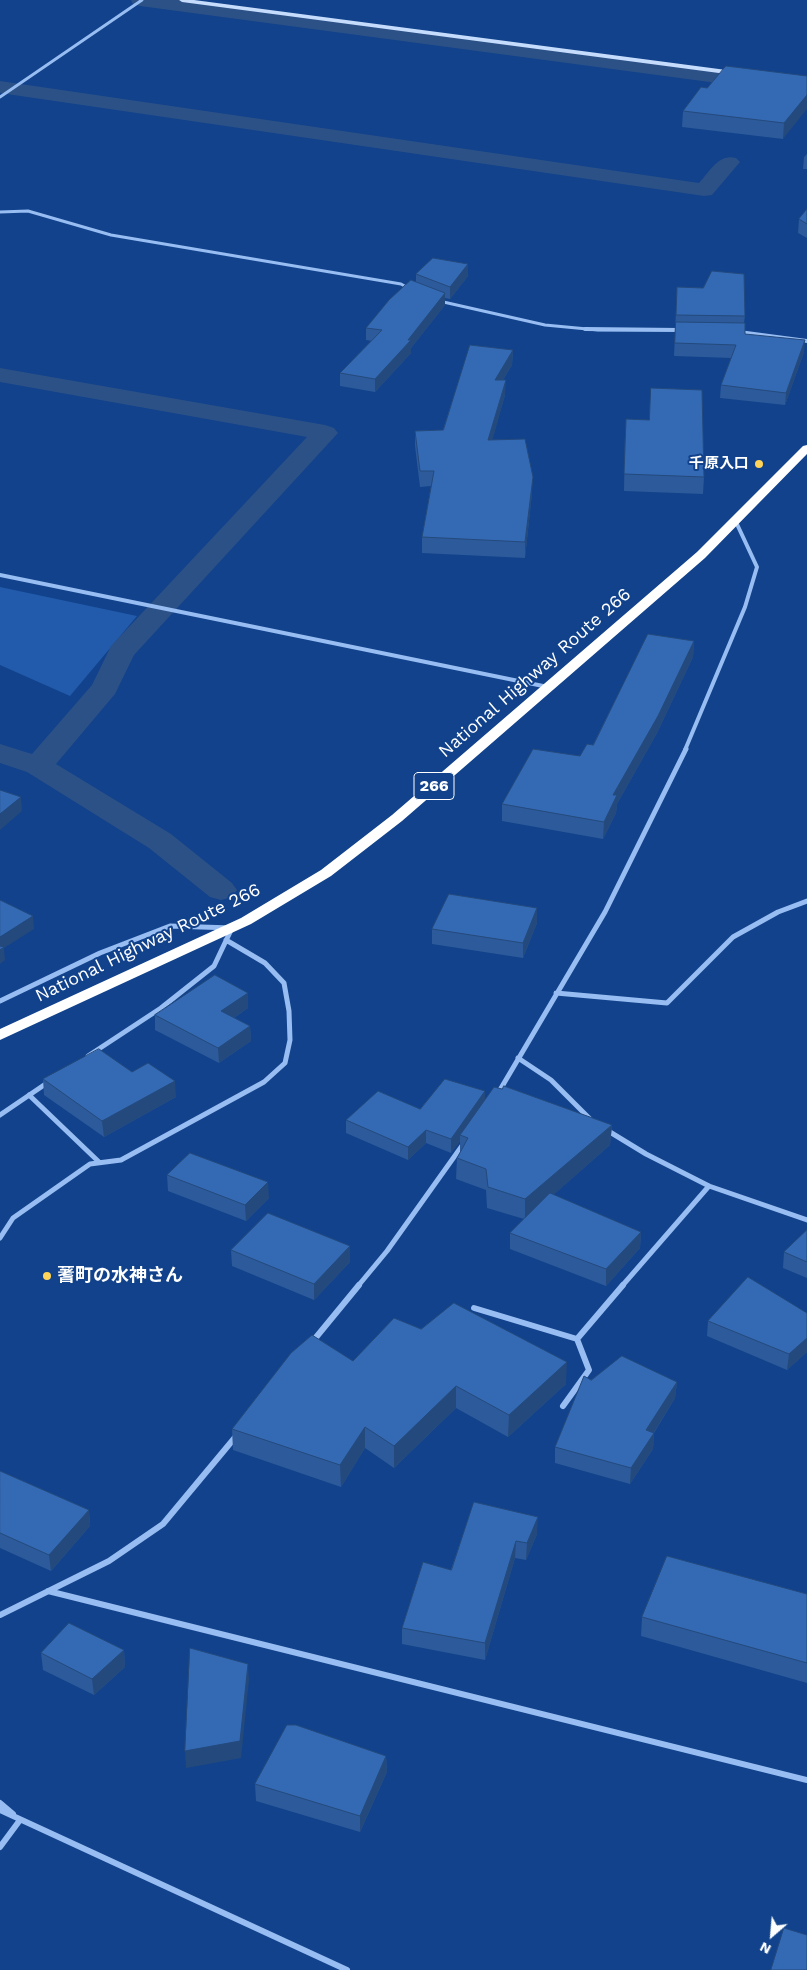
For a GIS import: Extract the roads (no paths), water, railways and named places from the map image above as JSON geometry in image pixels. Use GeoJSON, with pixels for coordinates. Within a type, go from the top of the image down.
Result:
{"type":"FeatureCollection","features":[{"type":"Feature","properties":{"kind":"highway","name":"National Highway Route 266"},"geometry":{"type":"LineString","coordinates":[[0,1035],[229,934],[326,873],[397,818],[736,522],[807,448]]}},
{"type":"Feature","properties":{"kind":"street"},"geometry":{"type":"LineString","coordinates":[[0,97],[142,0]]}},
{"type":"Feature","properties":{"kind":"street"},"geometry":{"type":"LineString","coordinates":[[182,0],[738,74]]}},
{"type":"Feature","properties":{"kind":"street"},"geometry":{"type":"LineString","coordinates":[[0,212],[28,211],[47,215],[111,236],[401,284],[415,291]]}},
{"type":"Feature","properties":{"kind":"street"},"geometry":{"type":"LineString","coordinates":[[437,300],[544,326],[598,330],[684,330]]}},
{"type":"Feature","properties":{"kind":"street"},"geometry":{"type":"LineString","coordinates":[[733,332],[807,341]]}},
{"type":"Feature","properties":{"kind":"street"},"geometry":{"type":"LineString","coordinates":[[492,1102],[605,912],[691,738],[745,607],[757,567],[736,522]]}},
{"type":"Feature","properties":{"kind":"street"},"geometry":{"type":"LineString","coordinates":[[0,575],[548,687]]}},
{"type":"Feature","properties":{"kind":"street"},"geometry":{"type":"LineString","coordinates":[[556,993],[667,1003],[733,937],[778,912],[807,901]]}},
{"type":"Feature","properties":{"kind":"street"},"geometry":{"type":"LineString","coordinates":[[0,1000],[100,954],[170,926],[229,934],[265,963],[284,983],[289,1011],[290,1040],[285,1063],[264,1082],[121,1160],[90,1164],[13,1218],[0,1238]]}},
{"type":"Feature","properties":{"kind":"street"},"geometry":{"type":"LineString","coordinates":[[84,1058],[161,1008],[214,966],[229,934]]}},
{"type":"Feature","properties":{"kind":"street"},"geometry":{"type":"LineString","coordinates":[[518,1058],[552,1080],[588,1118],[646,1154],[709,1186],[807,1220]]}},
{"type":"Feature","properties":{"kind":"street"},"geometry":{"type":"LineString","coordinates":[[0,1115],[53,1079]]}},
{"type":"Feature","properties":{"kind":"street"},"geometry":{"type":"LineString","coordinates":[[30,1095],[99,1162]]}},
{"type":"Feature","properties":{"kind":"street"},"geometry":{"type":"LineString","coordinates":[[306,1350],[387,1251],[470,1134]]}},
{"type":"Feature","properties":{"kind":"street"},"geometry":{"type":"LineString","coordinates":[[576,1339],[709,1186]]}},
{"type":"Feature","properties":{"kind":"street"},"geometry":{"type":"LineString","coordinates":[[474,1308],[576,1339]]}},
{"type":"Feature","properties":{"kind":"street"},"geometry":{"type":"LineString","coordinates":[[563,1406],[589,1370],[576,1339]]}},
{"type":"Feature","properties":{"kind":"street"},"geometry":{"type":"LineString","coordinates":[[0,1615],[47,1590],[109,1561],[163,1524],[244,1426]]}},
{"type":"Feature","properties":{"kind":"street"},"geometry":{"type":"LineString","coordinates":[[47,1590],[807,1780]]}},
{"type":"Feature","properties":{"kind":"street"},"geometry":{"type":"LineString","coordinates":[[0,1803],[20,1820]]}},
{"type":"Feature","properties":{"kind":"street"},"geometry":{"type":"LineString","coordinates":[[0,1810],[347,1970]]}},
{"type":"Feature","properties":{"kind":"street"},"geometry":{"type":"LineString","coordinates":[[0,1847],[20,1820]]}},
{"type":"Feature","properties":{"kind":"waterway"},"geometry":{"type":"LineString","coordinates":[[140,0],[807,89]]}},
{"type":"Feature","properties":{"kind":"waterway"},"geometry":{"type":"LineString","coordinates":[[0,87],[704,190],[729,162]]}},
{"type":"Feature","properties":{"kind":"waterway"},"geometry":{"type":"LineString","coordinates":[[0,375],[325,433],[121,652],[105,688],[38,766]]}},
{"type":"Feature","properties":{"kind":"waterway"},"geometry":{"type":"LineString","coordinates":[[0,753],[38,766]]}},
{"type":"Feature","properties":{"kind":"waterway"},"geometry":{"type":"LineString","coordinates":[[38,766],[160,841],[221,890]]}},
{"type":"Feature","properties":{"kind":"place","name":"千原入口"},"geometry":{"type":"Point","coordinates":[759,464]}},
{"type":"Feature","properties":{"kind":"place","name":"蓍町の水神さん"},"geometry":{"type":"Point","coordinates":[47,1276]}}]}
